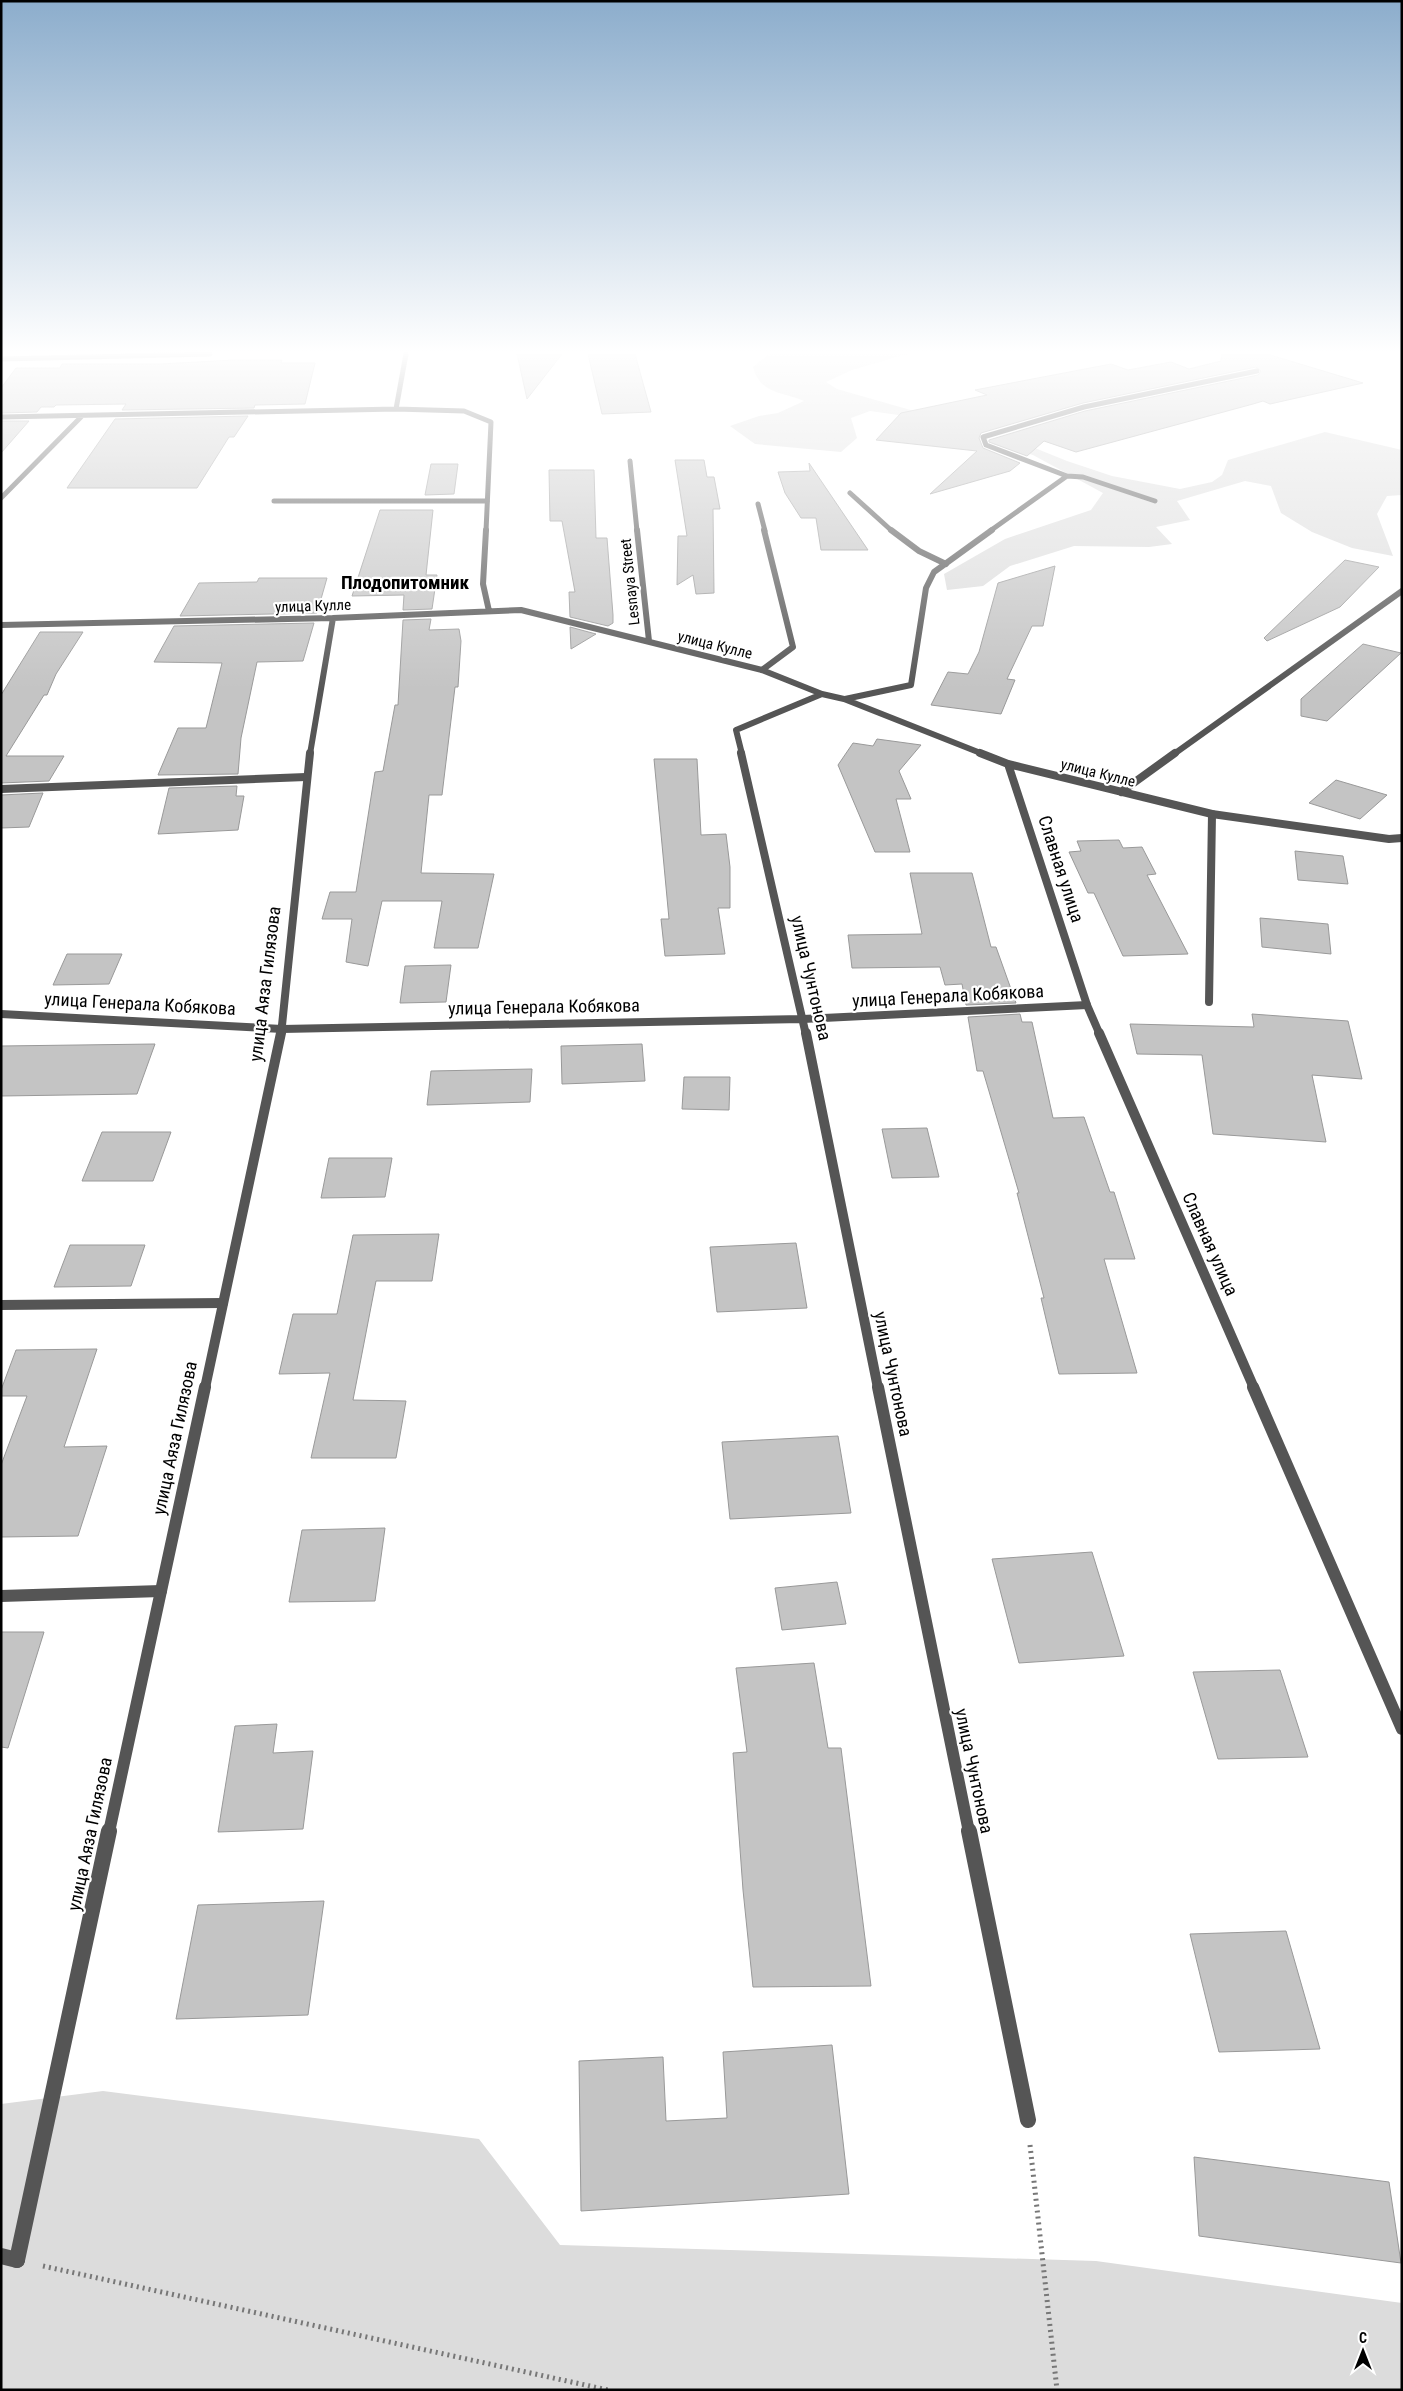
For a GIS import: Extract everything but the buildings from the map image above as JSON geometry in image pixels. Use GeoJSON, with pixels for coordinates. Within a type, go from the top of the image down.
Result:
{"type":"FeatureCollection","features":[{"type":"Feature","properties":{"kind":"street"},"geometry":{"type":"LineString","coordinates":[[1,498],[33,466]]}},
{"type":"Feature","properties":{"kind":"street"},"geometry":{"type":"LineString","coordinates":[[489,466],[482,584],[489,611]]}},
{"type":"Feature","properties":{"kind":"street","name":"Lesnaya Street"},"geometry":{"type":"LineString","coordinates":[[630,466],[649,641]]}},
{"type":"Feature","properties":{"kind":"street"},"geometry":{"type":"LineString","coordinates":[[1040,466],[1067,476],[1083,477],[1155,501]]}},
{"type":"Feature","properties":{"kind":"street"},"geometry":{"type":"LineString","coordinates":[[844,699],[911,685],[926,588],[934,572],[1067,476]]}},
{"type":"Feature","properties":{"kind":"street"},"geometry":{"type":"LineString","coordinates":[[850,493],[896,535],[923,555],[946,564]]}},
{"type":"Feature","properties":{"kind":"street"},"geometry":{"type":"LineString","coordinates":[[274,501],[487,501]]}},
{"type":"Feature","properties":{"kind":"street"},"geometry":{"type":"LineString","coordinates":[[758,504],[793,647],[762,670]]}},
{"type":"Feature","properties":{"kind":"street"},"geometry":{"type":"LineString","coordinates":[[1121,792],[1402,591]]}},
{"type":"Feature","properties":{"kind":"street","name":"улица Кулле"},"geometry":{"type":"LineString","coordinates":[[1,625],[333,618],[521,610],[762,670],[822,694],[844,699],[1008,764],[1212,814],[1389,839],[1402,838]]}},
{"type":"Feature","properties":{"kind":"street","name":"улица Аяза Гилязова"},"geometry":{"type":"LineString","coordinates":[[9,2258],[161,1591],[282,1029],[306,778],[333,618]]}},
{"type":"Feature","properties":{"kind":"street","name":"улица Чунтонова"},"geometry":{"type":"LineString","coordinates":[[822,694],[736,730],[803,1019],[1028,2120]]}},
{"type":"Feature","properties":{"kind":"street","name":"Славная улица"},"geometry":{"type":"LineString","coordinates":[[1008,764],[1087,1005],[1402,1728]]}},
{"type":"Feature","properties":{"kind":"street"},"geometry":{"type":"LineString","coordinates":[[1,789],[306,778]]}},
{"type":"Feature","properties":{"kind":"street"},"geometry":{"type":"LineString","coordinates":[[1209,1002],[1212,814]]}},
{"type":"Feature","properties":{"kind":"street","name":"улица Генерала Кобякова"},"geometry":{"type":"LineString","coordinates":[[1,1014],[282,1029],[803,1019],[1087,1005]]}},
{"type":"Feature","properties":{"kind":"street"},"geometry":{"type":"LineString","coordinates":[[1,1305],[223,1303]]}},
{"type":"Feature","properties":{"kind":"street"},"geometry":{"type":"LineString","coordinates":[[1,1596],[161,1591]]}},
{"type":"Feature","properties":{"kind":"path"},"geometry":{"type":"LineString","coordinates":[[1028,2120],[1056,2390]]}},
{"type":"Feature","properties":{"kind":"path"},"geometry":{"type":"LineString","coordinates":[[9,2258],[608,2390]]}},
{"type":"Feature","properties":{"kind":"shaded area"},"geometry":{"type":"Polygon","coordinates":[[[1052,466],[1081,466],[1112,476],[1180,489],[1212,482],[1222,475],[1226,466],[1402,466],[1402,495],[1387,496],[1377,514],[1393,556],[1352,548],[1312,532],[1281,513],[1271,486],[1245,481],[1177,501],[1190,520],[1156,527],[1172,544],[1149,547],[1074,546],[1010,566],[983,586],[947,590],[944,574],[1005,539],[1091,510],[1103,493],[1052,466]]]}},
{"type":"Feature","properties":{"kind":"shaded area"},"geometry":{"type":"Polygon","coordinates":[[[103,2091],[479,2139],[560,2245],[1096,2261],[1402,2303],[1402,2390],[1,2390],[1,2104],[103,2091]]]}},
{"type":"Feature","properties":{"kind":"district","name":"Плодопитомник"},"geometry":{"type":"Point","coordinates":[405,582]}}]}
